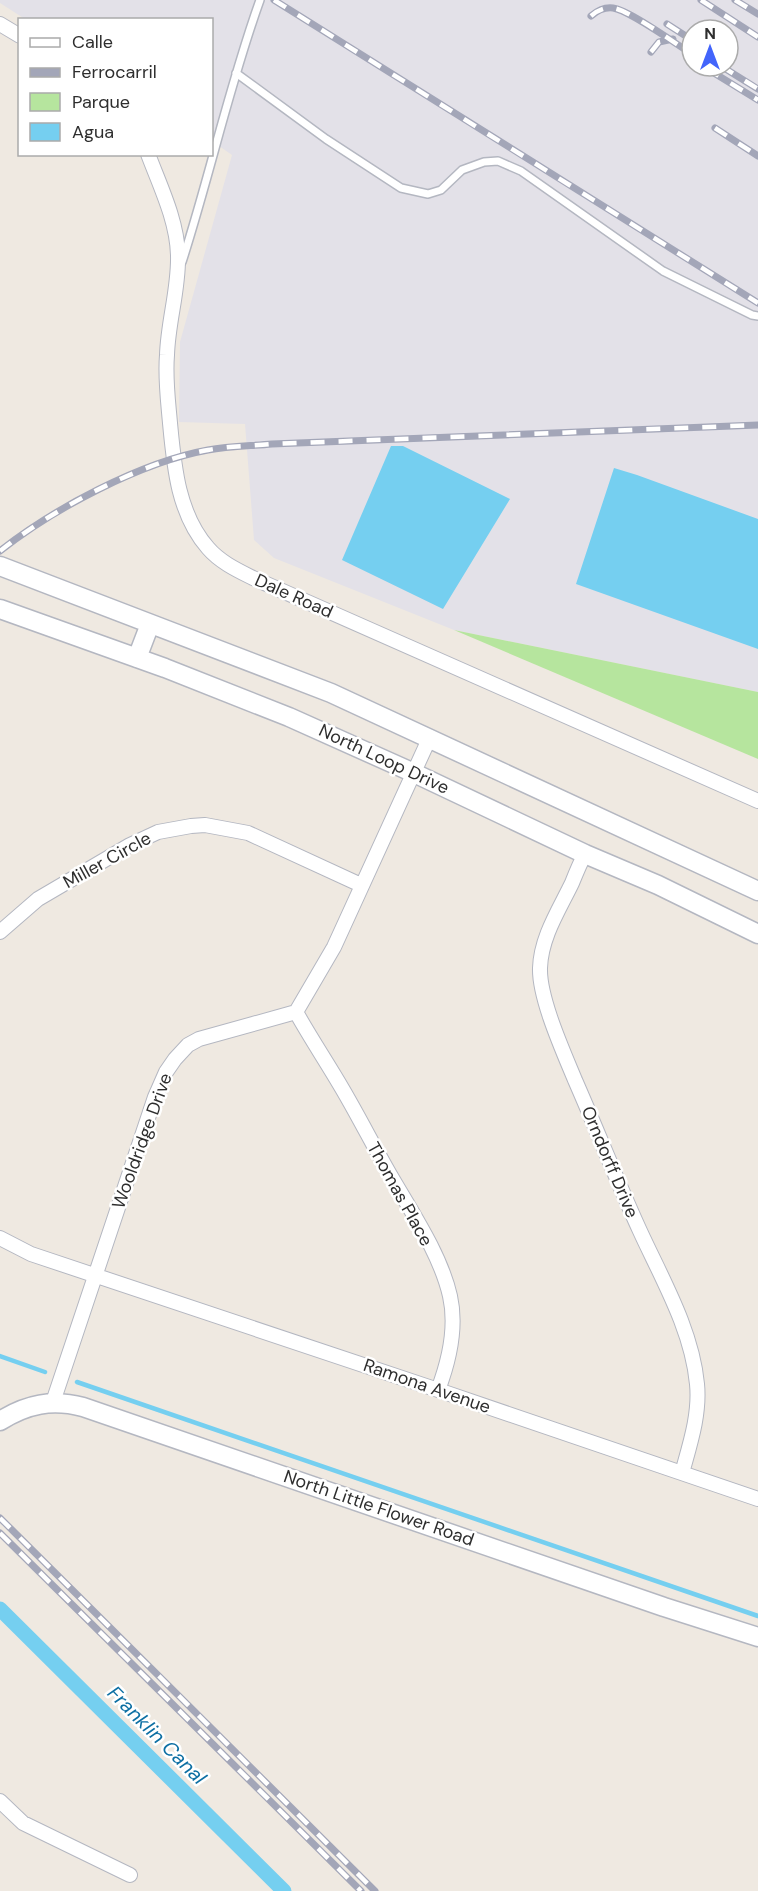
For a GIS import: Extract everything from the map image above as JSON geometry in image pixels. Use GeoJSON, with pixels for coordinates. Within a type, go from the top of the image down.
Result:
{"type":"FeatureCollection","features":[{"type":"Feature","properties":{"kind":"main road"},"geometry":{"type":"LineString","coordinates":[[0,566],[332,693],[758,891]]}},
{"type":"Feature","properties":{"kind":"main road","name":"North Loop Drive"},"geometry":{"type":"LineString","coordinates":[[0,609],[137,658],[290,717],[585,854],[658,885],[758,934]]}},
{"type":"Feature","properties":{"kind":"main road"},"geometry":{"type":"LineString","coordinates":[[137,658],[150,624]]}},
{"type":"Feature","properties":{"kind":"main road","name":"North Little Flower Road"},"geometry":{"type":"LineString","coordinates":[[0,1421],[9,1415],[39,1404],[53,1402],[83,1407],[664,1607],[758,1637]]}},
{"type":"Feature","properties":{"kind":"street"},"geometry":{"type":"LineString","coordinates":[[0,24],[18,35]]}},
{"type":"Feature","properties":{"kind":"street","name":"Dale Road"},"geometry":{"type":"LineString","coordinates":[[149,156],[176,234],[178,254],[167,354],[167,395],[172,460],[178,486],[192,525],[207,547],[219,559],[254,578],[758,801]]}},
{"type":"Feature","properties":{"kind":"street"},"geometry":{"type":"LineString","coordinates":[[296,1012],[334,946],[430,738]]}},
{"type":"Feature","properties":{"kind":"street","name":"Miller Circle"},"geometry":{"type":"LineString","coordinates":[[0,932],[38,899],[130,845],[158,832],[191,826],[205,825],[248,833],[361,885]]}},
{"type":"Feature","properties":{"kind":"street","name":"Orndorff Drive"},"geometry":{"type":"LineString","coordinates":[[585,854],[546,939],[541,956],[542,988],[567,1061],[676,1309],[693,1357],[697,1385],[697,1412],[682,1473]]}},
{"type":"Feature","properties":{"kind":"street","name":"Wooldridge Drive"},"geometry":{"type":"LineString","coordinates":[[53,1402],[155,1097],[166,1072],[188,1045],[208,1035],[296,1012]]}},
{"type":"Feature","properties":{"kind":"street","name":"Thomas Place"},"geometry":{"type":"LineString","coordinates":[[296,1012],[344,1091],[363,1130],[417,1222],[444,1275],[451,1297],[453,1320],[451,1344],[438,1390]]}},
{"type":"Feature","properties":{"kind":"street"},"geometry":{"type":"LineString","coordinates":[[0,1238],[31,1254],[96,1275]]}},
{"type":"Feature","properties":{"kind":"street","name":"Ramona Avenue"},"geometry":{"type":"LineString","coordinates":[[96,1275],[758,1499]]}},
{"type":"Feature","properties":{"kind":"street"},"geometry":{"type":"LineString","coordinates":[[0,1801],[23,1823],[130,1875]]}},
{"type":"Feature","properties":{"kind":"lane"},"geometry":{"type":"LineString","coordinates":[[177,277],[201,204],[236,73],[260,0]]}},
{"type":"Feature","properties":{"kind":"lane"},"geometry":{"type":"LineString","coordinates":[[236,73],[326,139],[400,188],[428,194],[441,190],[462,170],[484,162],[498,161],[521,171],[663,271],[758,316]]}},
{"type":"Feature","properties":{"kind":"shaded area"},"geometry":{"type":"Polygon","coordinates":[[[0,0],[758,0],[758,692],[454,630],[274,558],[254,540],[245,424],[179,422],[180,342],[232,155],[213,142],[213,18],[23,18],[0,3],[0,0]]]}},
{"type":"Feature","properties":{"kind":"green space"},"geometry":{"type":"Polygon","coordinates":[[[454,630],[758,692],[758,759],[454,630]]]}},
{"type":"Feature","properties":{"kind":"water"},"geometry":{"type":"Polygon","coordinates":[[[391,446],[403,446],[510,499],[443,609],[342,560],[391,446]]]}},
{"type":"Feature","properties":{"kind":"water"},"geometry":{"type":"Polygon","coordinates":[[[614,468],[758,519],[758,649],[576,584],[614,468]]]}},
{"type":"Feature","properties":{"kind":"waterway"},"geometry":{"type":"LineString","coordinates":[[0,1356],[45,1372]]}},
{"type":"Feature","properties":{"kind":"waterway"},"geometry":{"type":"LineString","coordinates":[[77,1382],[758,1616]]}},
{"type":"Feature","properties":{"kind":"waterway","name":"Franklin Canal"},"geometry":{"type":"LineString","coordinates":[[0,1609],[284,1891]]}},
{"type":"Feature","properties":{"kind":"railway"},"geometry":{"type":"LineString","coordinates":[[274,0],[758,303]]}},
{"type":"Feature","properties":{"kind":"railway"},"geometry":{"type":"LineString","coordinates":[[701,0],[758,37]]}},
{"type":"Feature","properties":{"kind":"railway"},"geometry":{"type":"LineString","coordinates":[[735,0],[758,14]]}},
{"type":"Feature","properties":{"kind":"railway"},"geometry":{"type":"LineString","coordinates":[[591,16],[604,9],[620,10],[680,46]]}},
{"type":"Feature","properties":{"kind":"railway"},"geometry":{"type":"LineString","coordinates":[[667,24],[680,32]]}},
{"type":"Feature","properties":{"kind":"railway"},"geometry":{"type":"LineString","coordinates":[[651,52],[659,42],[673,39]]}},
{"type":"Feature","properties":{"kind":"railway"},"geometry":{"type":"LineString","coordinates":[[722,78],[758,100]]}},
{"type":"Feature","properties":{"kind":"railway"},"geometry":{"type":"LineString","coordinates":[[740,78],[758,89]]}},
{"type":"Feature","properties":{"kind":"railway"},"geometry":{"type":"LineString","coordinates":[[715,128],[758,156]]}},
{"type":"Feature","properties":{"kind":"railway"},"geometry":{"type":"LineString","coordinates":[[0,551],[45,519],[99,489],[155,465],[182,456],[216,449],[272,444],[758,425]]}},
{"type":"Feature","properties":{"kind":"railway"},"geometry":{"type":"LineString","coordinates":[[0,1518],[375,1891]]}},
{"type":"Feature","properties":{"kind":"railway"},"geometry":{"type":"LineString","coordinates":[[0,1533],[361,1891]]}}]}
